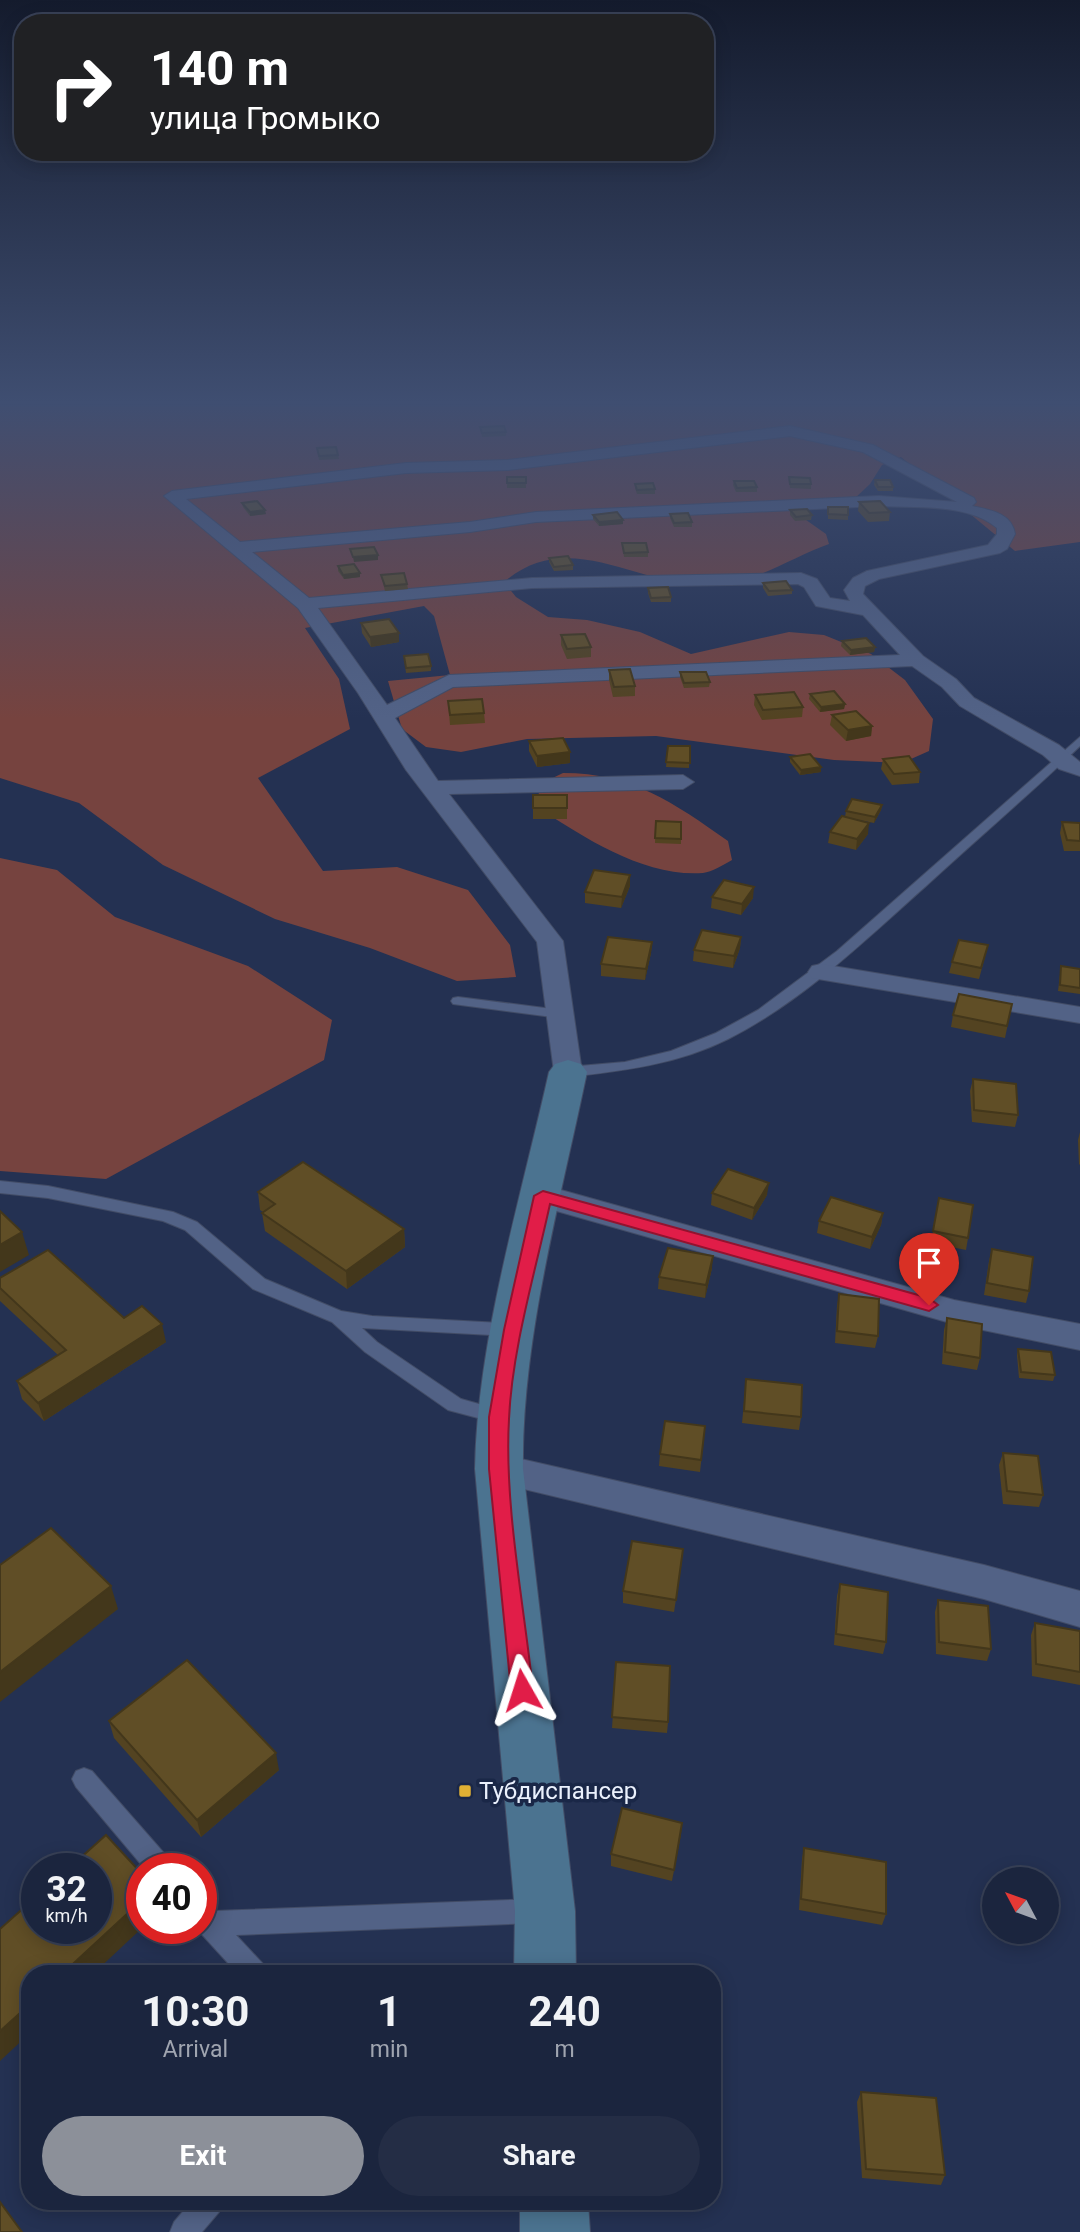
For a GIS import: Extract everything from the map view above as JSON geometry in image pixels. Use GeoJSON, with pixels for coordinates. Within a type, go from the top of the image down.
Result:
{"type":"FeatureCollection","features":[{"type":"Feature","properties":{"kind":"street"},"geometry":{"type":"LineString","coordinates":[[189,510],[305,604],[432,789],[550,941],[568,1072],[513,1330],[499,1417],[499,1469],[545,1911],[545,1965]]}},
{"type":"Feature","properties":{"kind":"street"},"geometry":{"type":"LineString","coordinates":[[235,548],[470,527],[536,517],[683,510]]}},
{"type":"Feature","properties":{"kind":"street"},"geometry":{"type":"LineString","coordinates":[[968,510],[993,516]]}},
{"type":"Feature","properties":{"kind":"street"},"geometry":{"type":"LineString","coordinates":[[982,510],[1005,526],[1006,534],[1001,545],[994,549],[896,569],[859,582],[853,590],[854,595],[916,660],[948,683],[967,702],[1051,750],[1059,760],[1080,769]]}},
{"type":"Feature","properties":{"kind":"street"},"geometry":{"type":"LineString","coordinates":[[305,604],[532,583],[802,578],[811,583],[823,602],[870,611]]}},
{"type":"Feature","properties":{"kind":"street"},"geometry":{"type":"LineString","coordinates":[[383,716],[449,681],[916,660]]}},
{"type":"Feature","properties":{"kind":"street"},"geometry":{"type":"LineString","coordinates":[[432,789],[683,782]]}},
{"type":"Feature","properties":{"kind":"street"},"geometry":{"type":"LineString","coordinates":[[821,972],[1080,1015]]}},
{"type":"Feature","properties":{"kind":"street"},"geometry":{"type":"LineString","coordinates":[[543,1196],[954,1312],[1080,1337]]}},
{"type":"Feature","properties":{"kind":"street"},"geometry":{"type":"LineString","coordinates":[[499,1469],[984,1582],[1080,1608]]}},
{"type":"Feature","properties":{"kind":"street"},"geometry":{"type":"LineString","coordinates":[[554,2210],[555,2232]]}},
{"type":"Feature","properties":{"kind":"lane"},"geometry":{"type":"LineString","coordinates":[[568,1072],[633,1066],[676,1055],[732,1034],[773,1008],[821,972],[1080,740]]}},
{"type":"Feature","properties":{"kind":"lane"},"geometry":{"type":"LineString","coordinates":[[458,1001],[560,1014]]}},
{"type":"Feature","properties":{"kind":"lane"},"geometry":{"type":"LineString","coordinates":[[0,1187],[48,1192],[167,1216],[191,1226],[259,1284],[338,1317],[372,1323],[513,1330]]}},
{"type":"Feature","properties":{"kind":"lane"},"geometry":{"type":"LineString","coordinates":[[338,1317],[371,1347],[455,1405],[499,1417]]}},
{"type":"Feature","properties":{"kind":"lane"},"geometry":{"type":"LineString","coordinates":[[84,1779],[147,1853]]}},
{"type":"Feature","properties":{"kind":"lane"},"geometry":{"type":"LineString","coordinates":[[217,1920],[545,1911]]}},
{"type":"Feature","properties":{"kind":"lane"},"geometry":{"type":"LineString","coordinates":[[217,1933],[248,1965]]}},
{"type":"Feature","properties":{"kind":"lane"},"geometry":{"type":"LineString","coordinates":[[184,2232],[202,2210]]}},
{"type":"Feature","properties":{"kind":"shaded area"},"geometry":{"type":"Polygon","coordinates":[[[0,510],[803,510],[799,515],[826,534],[829,544],[762,574],[734,583],[692,585],[583,559],[556,559],[530,566],[504,582],[516,597],[548,617],[587,620],[640,632],[691,654],[789,632],[824,635],[871,654],[905,680],[933,719],[929,751],[902,763],[834,760],[656,736],[527,739],[461,752],[426,747],[402,729],[388,681],[450,675],[434,616],[424,606],[305,628],[339,679],[350,729],[258,778],[323,871],[397,867],[468,890],[510,945],[516,977],[457,981],[370,948],[275,919],[163,865],[79,803],[0,778],[0,510]]]}},
{"type":"Feature","properties":{"kind":"shaded area"},"geometry":{"type":"Polygon","coordinates":[[[965,510],[1080,510],[1080,542],[1015,551],[965,510]]]}},
{"type":"Feature","properties":{"kind":"shaded area"},"geometry":{"type":"Polygon","coordinates":[[[563,773],[610,778],[651,793],[689,814],[728,841],[732,860],[703,873],[681,873],[659,869],[617,854],[540,809],[538,785],[563,773]]]}},
{"type":"Feature","properties":{"kind":"shaded area"},"geometry":{"type":"Polygon","coordinates":[[[0,858],[57,870],[115,917],[248,966],[332,1020],[324,1060],[106,1179],[0,1171],[0,858]]]}},
{"type":"Feature","properties":{"kind":"building"},"geometry":{"type":"Polygon","coordinates":[[[790,510],[808,510],[812,515],[796,517],[790,510]]]}},
{"type":"Feature","properties":{"kind":"building"},"geometry":{"type":"Polygon","coordinates":[[[828,510],[848,510],[848,515],[828,514],[828,510]]]}},
{"type":"Feature","properties":{"kind":"building"},"geometry":{"type":"Polygon","coordinates":[[[866,510],[890,512],[869,513],[866,510]]]}},
{"type":"Feature","properties":{"kind":"building"},"geometry":{"type":"Polygon","coordinates":[[[617,512],[623,520],[599,522],[593,515],[617,512]]]}},
{"type":"Feature","properties":{"kind":"building"},"geometry":{"type":"Polygon","coordinates":[[[688,513],[692,522],[674,523],[670,514],[688,513]]]}},
{"type":"Feature","properties":{"kind":"building"},"geometry":{"type":"Polygon","coordinates":[[[622,543],[646,543],[648,552],[624,553],[622,543]]]}},
{"type":"Feature","properties":{"kind":"building"},"geometry":{"type":"Polygon","coordinates":[[[374,547],[378,555],[353,557],[350,549],[374,547]]]}},
{"type":"Feature","properties":{"kind":"building"},"geometry":{"type":"Polygon","coordinates":[[[568,556],[573,565],[554,567],[549,558],[568,556]]]}},
{"type":"Feature","properties":{"kind":"building"},"geometry":{"type":"Polygon","coordinates":[[[354,564],[360,573],[343,575],[338,566],[354,564]]]}},
{"type":"Feature","properties":{"kind":"building"},"geometry":{"type":"Polygon","coordinates":[[[404,573],[407,584],[385,586],[381,575],[404,573]]]}},
{"type":"Feature","properties":{"kind":"building"},"geometry":{"type":"Polygon","coordinates":[[[786,581],[792,590],[769,591],[763,583],[786,581]]]}},
{"type":"Feature","properties":{"kind":"building"},"geometry":{"type":"Polygon","coordinates":[[[668,587],[671,597],[651,598],[648,588],[668,587]]]}},
{"type":"Feature","properties":{"kind":"building"},"geometry":{"type":"Polygon","coordinates":[[[389,619],[399,633],[370,637],[361,623],[389,619]]]}},
{"type":"Feature","properties":{"kind":"building"},"geometry":{"type":"Polygon","coordinates":[[[585,634],[591,647],[567,649],[561,635],[585,634]]]}},
{"type":"Feature","properties":{"kind":"building"},"geometry":{"type":"Polygon","coordinates":[[[866,638],[875,647],[851,650],[842,641],[866,638]]]}},
{"type":"Feature","properties":{"kind":"building"},"geometry":{"type":"Polygon","coordinates":[[[428,654],[431,666],[406,668],[404,656],[428,654]]]}},
{"type":"Feature","properties":{"kind":"building"},"geometry":{"type":"Polygon","coordinates":[[[630,669],[635,686],[614,687],[609,670],[630,669]]]}},
{"type":"Feature","properties":{"kind":"building"},"geometry":{"type":"Polygon","coordinates":[[[680,672],[706,672],[710,682],[684,683],[680,672]]]}},
{"type":"Feature","properties":{"kind":"building"},"geometry":{"type":"Polygon","coordinates":[[[834,691],[845,704],[821,707],[810,694],[834,691]]]}},
{"type":"Feature","properties":{"kind":"building"},"geometry":{"type":"Polygon","coordinates":[[[794,692],[803,707],[763,710],[755,695],[794,692]]]}},
{"type":"Feature","properties":{"kind":"building"},"geometry":{"type":"Polygon","coordinates":[[[482,699],[484,713],[450,715],[448,701],[482,699]]]}},
{"type":"Feature","properties":{"kind":"building"},"geometry":{"type":"Polygon","coordinates":[[[856,711],[872,726],[848,730],[832,715],[856,711]]]}},
{"type":"Feature","properties":{"kind":"building"},"geometry":{"type":"Polygon","coordinates":[[[563,738],[570,752],[537,756],[529,741],[563,738]]]}},
{"type":"Feature","properties":{"kind":"building"},"geometry":{"type":"Polygon","coordinates":[[[668,746],[690,746],[690,763],[666,762],[668,746]]]}},
{"type":"Feature","properties":{"kind":"building"},"geometry":{"type":"Polygon","coordinates":[[[810,754],[821,767],[801,770],[790,757],[810,754]]]}},
{"type":"Feature","properties":{"kind":"building"},"geometry":{"type":"Polygon","coordinates":[[[909,756],[920,772],[894,774],[883,759],[909,756]]]}},
{"type":"Feature","properties":{"kind":"building"},"geometry":{"type":"Polygon","coordinates":[[[533,795],[567,795],[567,808],[533,808],[533,795]]]}},
{"type":"Feature","properties":{"kind":"building"},"geometry":{"type":"Polygon","coordinates":[[[852,799],[882,805],[875,817],[846,811],[852,799]]]}},
{"type":"Feature","properties":{"kind":"building"},"geometry":{"type":"Polygon","coordinates":[[[842,816],[869,823],[857,839],[830,832],[842,816]]]}},
{"type":"Feature","properties":{"kind":"building"},"geometry":{"type":"Polygon","coordinates":[[[656,821],[681,822],[681,839],[655,838],[656,821]]]}},
{"type":"Feature","properties":{"kind":"building"},"geometry":{"type":"Polygon","coordinates":[[[1062,822],[1080,823],[1080,841],[1067,840],[1062,822]]]}},
{"type":"Feature","properties":{"kind":"building"},"geometry":{"type":"Polygon","coordinates":[[[594,870],[630,875],[622,897],[585,892],[594,870]]]}},
{"type":"Feature","properties":{"kind":"building"},"geometry":{"type":"Polygon","coordinates":[[[724,880],[754,887],[742,904],[712,897],[724,880]]]}},
{"type":"Feature","properties":{"kind":"building"},"geometry":{"type":"Polygon","coordinates":[[[702,930],[741,937],[734,956],[694,950],[702,930]]]}},
{"type":"Feature","properties":{"kind":"building"},"geometry":{"type":"Polygon","coordinates":[[[608,937],[652,942],[646,969],[601,964],[608,937]]]}},
{"type":"Feature","properties":{"kind":"building"},"geometry":{"type":"Polygon","coordinates":[[[959,940],[988,945],[981,968],[952,962],[959,940]]]}},
{"type":"Feature","properties":{"kind":"building"},"geometry":{"type":"Polygon","coordinates":[[[1061,966],[1080,969],[1080,988],[1060,985],[1061,966]]]}},
{"type":"Feature","properties":{"kind":"building"},"geometry":{"type":"Polygon","coordinates":[[[959,994],[1012,1004],[1007,1026],[953,1015],[959,994]]]}},
{"type":"Feature","properties":{"kind":"building"},"geometry":{"type":"Polygon","coordinates":[[[973,1079],[1016,1084],[1018,1115],[974,1110],[973,1079]]]}},
{"type":"Feature","properties":{"kind":"building"},"geometry":{"type":"Polygon","coordinates":[[[303,1162],[404,1229],[346,1271],[262,1213],[275,1204],[258,1192],[303,1162]]]}},
{"type":"Feature","properties":{"kind":"building"},"geometry":{"type":"Polygon","coordinates":[[[728,1169],[769,1183],[754,1208],[712,1193],[728,1169]]]}},
{"type":"Feature","properties":{"kind":"building"},"geometry":{"type":"Polygon","coordinates":[[[831,1197],[883,1213],[872,1237],[819,1221],[831,1197]]]}},
{"type":"Feature","properties":{"kind":"building"},"geometry":{"type":"Polygon","coordinates":[[[939,1198],[973,1205],[968,1238],[933,1231],[939,1198]]]}},
{"type":"Feature","properties":{"kind":"building"},"geometry":{"type":"Polygon","coordinates":[[[0,1211],[22,1232],[0,1245],[0,1211]]]}},
{"type":"Feature","properties":{"kind":"building"},"geometry":{"type":"Polygon","coordinates":[[[668,1248],[713,1256],[706,1285],[659,1277],[668,1248]]]}},
{"type":"Feature","properties":{"kind":"building"},"geometry":{"type":"Polygon","coordinates":[[[992,1249],[1033,1257],[1029,1291],[987,1283],[992,1249]]]}},
{"type":"Feature","properties":{"kind":"building"},"geometry":{"type":"Polygon","coordinates":[[[48,1250],[124,1318],[142,1306],[162,1324],[38,1403],[17,1381],[66,1350],[0,1288],[0,1278],[48,1250]]]}},
{"type":"Feature","properties":{"kind":"building"},"geometry":{"type":"Polygon","coordinates":[[[839,1294],[879,1299],[878,1336],[837,1331],[839,1294]]]}},
{"type":"Feature","properties":{"kind":"building"},"geometry":{"type":"Polygon","coordinates":[[[947,1318],[982,1324],[980,1358],[945,1352],[947,1318]]]}},
{"type":"Feature","properties":{"kind":"building"},"geometry":{"type":"Polygon","coordinates":[[[1018,1349],[1051,1352],[1055,1375],[1021,1372],[1018,1349]]]}},
{"type":"Feature","properties":{"kind":"building"},"geometry":{"type":"Polygon","coordinates":[[[746,1379],[802,1385],[801,1417],[744,1411],[746,1379]]]}},
{"type":"Feature","properties":{"kind":"building"},"geometry":{"type":"Polygon","coordinates":[[[665,1421],[705,1426],[701,1460],[660,1454],[665,1421]]]}},
{"type":"Feature","properties":{"kind":"building"},"geometry":{"type":"Polygon","coordinates":[[[1003,1453],[1038,1456],[1043,1495],[1007,1491],[1003,1453]]]}},
{"type":"Feature","properties":{"kind":"building"},"geometry":{"type":"Polygon","coordinates":[[[51,1528],[111,1586],[0,1672],[0,1565],[51,1528]]]}},
{"type":"Feature","properties":{"kind":"building"},"geometry":{"type":"Polygon","coordinates":[[[632,1541],[683,1549],[676,1600],[623,1591],[632,1541]]]}},
{"type":"Feature","properties":{"kind":"building"},"geometry":{"type":"Polygon","coordinates":[[[840,1584],[888,1592],[886,1642],[836,1634],[840,1584]]]}},
{"type":"Feature","properties":{"kind":"building"},"geometry":{"type":"Polygon","coordinates":[[[938,1600],[988,1606],[991,1649],[939,1642],[938,1600]]]}},
{"type":"Feature","properties":{"kind":"building"},"geometry":{"type":"Polygon","coordinates":[[[1035,1623],[1080,1631],[1080,1672],[1036,1664],[1035,1623]]]}},
{"type":"Feature","properties":{"kind":"building"},"geometry":{"type":"Polygon","coordinates":[[[187,1660],[276,1753],[197,1820],[109,1721],[187,1660]]]}},
{"type":"Feature","properties":{"kind":"building"},"geometry":{"type":"Polygon","coordinates":[[[616,1662],[670,1666],[668,1722],[612,1717],[616,1662]]]}},
{"type":"Feature","properties":{"kind":"building"},"geometry":{"type":"Polygon","coordinates":[[[622,1808],[682,1823],[674,1870],[611,1854],[622,1808]]]}},
{"type":"Feature","properties":{"kind":"building"},"geometry":{"type":"Polygon","coordinates":[[[106,1835],[126,1857],[126,1915],[112,1928],[112,1853],[86,1853],[106,1835]]]}},
{"type":"Feature","properties":{"kind":"building"},"geometry":{"type":"Polygon","coordinates":[[[804,1848],[886,1862],[886,1914],[801,1899],[804,1848]]]}},
{"type":"Feature","properties":{"kind":"building"},"geometry":{"type":"Polygon","coordinates":[[[21,1910],[21,1944],[94,1944],[72,1965],[21,1965],[21,2012],[0,2031],[0,1929],[21,1910]]]}},
{"type":"Feature","properties":{"kind":"building"},"geometry":{"type":"Polygon","coordinates":[[[861,2092],[936,2098],[945,2175],[866,2169],[861,2092]]]}},
{"type":"Feature","properties":{"kind":"building"},"geometry":{"type":"Polygon","coordinates":[[[0,2202],[22,2232],[0,2232],[0,2202]]]}},
{"type":"Feature","properties":{"kind":"place","name":"Тубдиспансер"},"geometry":{"type":"Point","coordinates":[465,1791]}},
{"type":"Feature","properties":{"kind":"route"},"geometry":{"type":"LineString","coordinates":[[522,1690],[499,1469],[499,1417],[513,1330],[543,1196],[929,1305]]}}]}
